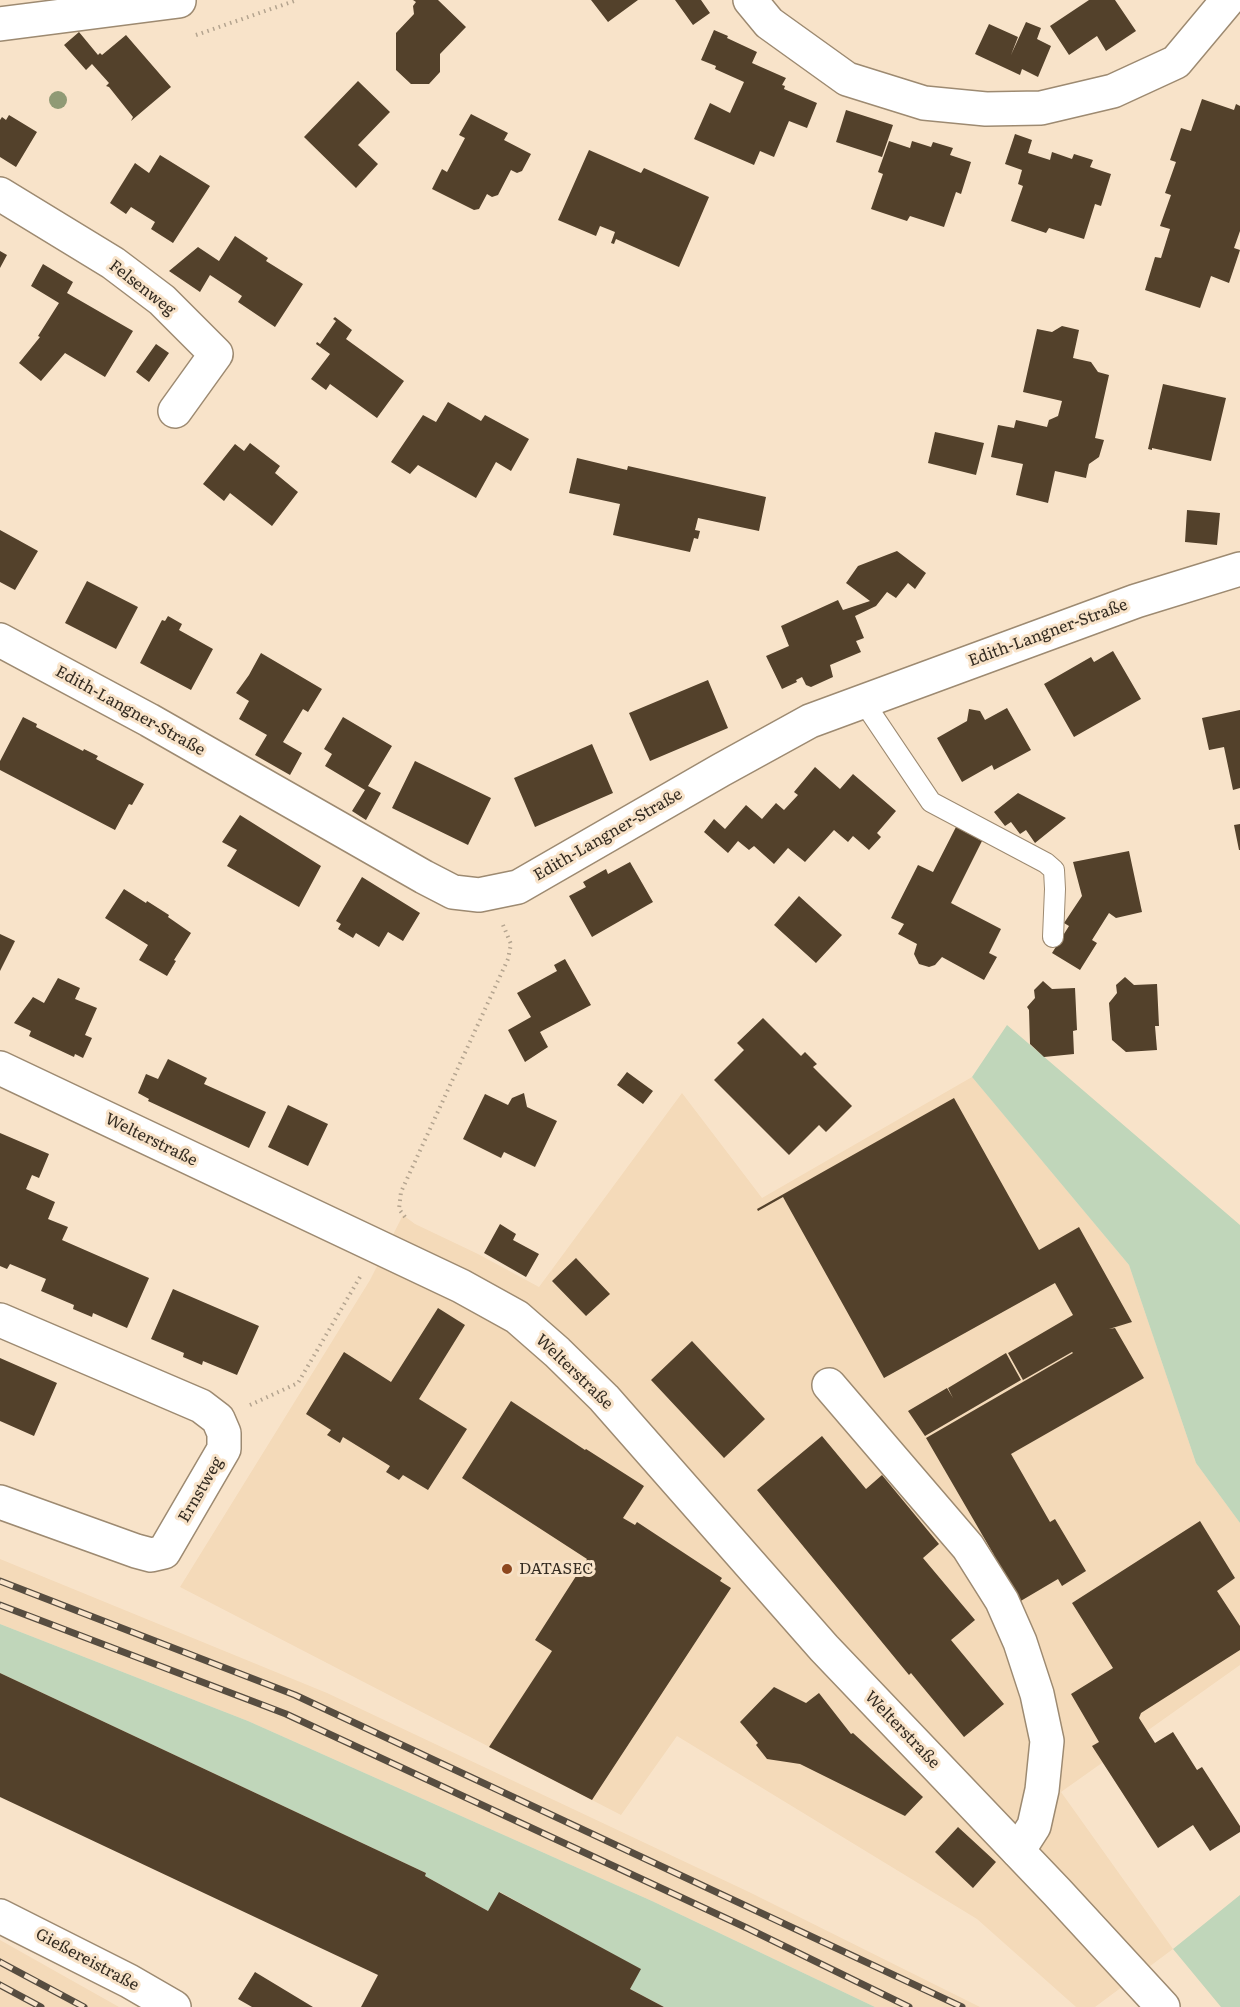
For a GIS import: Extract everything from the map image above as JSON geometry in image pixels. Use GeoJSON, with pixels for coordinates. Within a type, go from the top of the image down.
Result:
{"type":"FeatureCollection","features":[{"type":"Feature","properties":{"kind":"street"},"geometry":{"type":"LineString","coordinates":[[750,0],[769,23],[848,79],[924,103],[986,109],[1041,108],[1113,91],[1176,62],[1227,0],[1240,12]]}},
{"type":"Feature","properties":{"kind":"street"},"geometry":{"type":"LineString","coordinates":[[0,24],[178,1]]}},
{"type":"Feature","properties":{"kind":"street","name":"Felsenweg"},"geometry":{"type":"LineString","coordinates":[[0,194],[113,263],[162,300],[216,354],[175,411]]}},
{"type":"Feature","properties":{"kind":"street","name":"Edith-Langner-Straße"},"geometry":{"type":"LineString","coordinates":[[0,640],[149,720],[424,877],[453,892],[479,896],[518,887],[810,721],[1136,601],[1240,569]]}},
{"type":"Feature","properties":{"kind":"street","name":"Welterstraße"},"geometry":{"type":"LineString","coordinates":[[0,1068],[487,1299],[517,1317],[604,1398],[824,1648],[1163,2007]]}},
{"type":"Feature","properties":{"kind":"street"},"geometry":{"type":"LineString","coordinates":[[0,1320],[201,1406],[218,1419]]}},
{"type":"Feature","properties":{"kind":"street"},"geometry":{"type":"LineString","coordinates":[[829,1385],[968,1547],[1002,1600],[1020,1642],[1037,1694],[1047,1741],[1042,1790],[1034,1826],[1018,1851]]}},
{"type":"Feature","properties":{"kind":"street","name":"Ernstweg"},"geometry":{"type":"LineString","coordinates":[[0,1502],[136,1551],[151,1555],[164,1552],[224,1449],[224,1433],[218,1419]]}},
{"type":"Feature","properties":{"kind":"street","name":"Gießereistraße"},"geometry":{"type":"LineString","coordinates":[[0,1916],[129,1981],[174,2007]]}},
{"type":"Feature","properties":{"kind":"lane"},"geometry":{"type":"LineString","coordinates":[[863,701],[931,802],[1046,862],[1054,870],[1053,937]]}},
{"type":"Feature","properties":{"kind":"path"},"geometry":{"type":"LineString","coordinates":[[194,36],[297,0]]}},
{"type":"Feature","properties":{"kind":"path"},"geometry":{"type":"LineString","coordinates":[[409,1220],[399,1209],[400,1192],[508,959],[511,945],[499,917]]}},
{"type":"Feature","properties":{"kind":"path"},"geometry":{"type":"LineString","coordinates":[[218,1419],[298,1383],[378,1248]]}},
{"type":"Feature","properties":{"kind":"shaded area"},"geometry":{"type":"Polygon","coordinates":[[[972,1077],[1129,1265],[1196,1463],[1240,1523],[1240,1665],[1061,1792],[1173,1949],[1095,2007],[1076,2007],[977,1919],[677,1736],[621,1815],[180,1587],[370,1280],[403,1215],[415,1224],[539,1287],[682,1093],[762,1198],[972,1077]]]}},
{"type":"Feature","properties":{"kind":"shaded area"},"geometry":{"type":"Polygon","coordinates":[[[0,1559],[327,1693],[749,1892],[980,2007],[875,2007],[652,1901],[248,1721],[0,1624],[0,1559]]]}},
{"type":"Feature","properties":{"kind":"shaded area"},"geometry":{"type":"Polygon","coordinates":[[[0,1940],[119,2007],[0,2007],[0,1940]]]}},
{"type":"Feature","properties":{"kind":"green space"},"geometry":{"type":"Polygon","coordinates":[[[1007,1025],[1240,1225],[1240,1523],[1196,1463],[1129,1265],[972,1077],[1007,1025]]]}},
{"type":"Feature","properties":{"kind":"green space"},"geometry":{"type":"Polygon","coordinates":[[[0,1624],[248,1721],[652,1901],[875,2007],[664,2007],[630,1989],[640,1969],[500,1892],[488,1911],[425,1876],[426,1873],[0,1673],[0,1624]]]}},
{"type":"Feature","properties":{"kind":"green space"},"geometry":{"type":"Polygon","coordinates":[[[1240,1895],[1240,2007],[1221,2007],[1173,1949],[1240,1895]]]}},
{"type":"Feature","properties":{"kind":"building"},"geometry":{"type":"Polygon","coordinates":[[[413,0],[438,0],[466,27],[440,54],[440,72],[429,84],[411,84],[396,70],[396,33],[414,14],[413,6],[416,2],[413,0]]]}},
{"type":"Feature","properties":{"kind":"building"},"geometry":{"type":"Polygon","coordinates":[[[591,0],[638,0],[608,22],[591,0]]]}},
{"type":"Feature","properties":{"kind":"building"},"geometry":{"type":"Polygon","coordinates":[[[675,0],[701,0],[710,13],[693,25],[675,0]]]}},
{"type":"Feature","properties":{"kind":"building"},"geometry":{"type":"Polygon","coordinates":[[[1089,0],[1115,0],[1136,31],[1106,51],[1097,36],[1069,55],[1050,26],[1089,0]]]}},
{"type":"Feature","properties":{"kind":"building"},"geometry":{"type":"Polygon","coordinates":[[[1026,22],[1041,28],[1037,39],[1051,46],[1038,77],[1022,69],[1020,75],[975,54],[989,24],[1018,37],[1011,55],[1026,22]]]}},
{"type":"Feature","properties":{"kind":"building"},"geometry":{"type":"Polygon","coordinates":[[[714,30],[757,52],[752,63],[786,78],[782,85],[785,86],[784,89],[817,103],[807,128],[789,121],[774,157],[760,151],[754,165],[694,139],[710,103],[730,113],[744,82],[701,60],[714,30]]]}},
{"type":"Feature","properties":{"kind":"building"},"geometry":{"type":"Polygon","coordinates":[[[79,32],[98,55],[100,53],[102,55],[126,35],[171,87],[131,121],[133,117],[106,86],[109,83],[92,64],[86,70],[64,45],[79,32]]]}},
{"type":"Feature","properties":{"kind":"building"},"geometry":{"type":"Polygon","coordinates":[[[358,81],[390,112],[358,145],[378,164],[356,188],[304,137],[358,81]]]}},
{"type":"Feature","properties":{"kind":"building"},"geometry":{"type":"Polygon","coordinates":[[[1202,99],[1234,110],[1236,104],[1240,106],[1240,231],[1234,248],[1240,250],[1229,283],[1211,276],[1200,308],[1145,290],[1155,257],[1161,258],[1170,229],[1160,226],[1171,195],[1165,193],[1176,162],[1170,160],[1181,128],[1191,131],[1202,99]]]}},
{"type":"Feature","properties":{"kind":"building"},"geometry":{"type":"Polygon","coordinates":[[[846,110],[893,125],[882,157],[836,142],[846,110]]]}},
{"type":"Feature","properties":{"kind":"building"},"geometry":{"type":"Polygon","coordinates":[[[471,114],[508,133],[504,140],[531,154],[522,171],[517,173],[511,170],[498,195],[492,197],[487,194],[479,209],[474,210],[432,189],[442,169],[447,172],[465,138],[459,135],[471,114]]]}},
{"type":"Feature","properties":{"kind":"building"},"geometry":{"type":"Polygon","coordinates":[[[9,115],[37,132],[16,167],[0,157],[0,120],[2,117],[6,120],[9,115]]]}},
{"type":"Feature","properties":{"kind":"building"},"geometry":{"type":"Polygon","coordinates":[[[1015,134],[1032,140],[1028,153],[1050,160],[1052,152],[1072,159],[1074,154],[1093,160],[1090,167],[1111,174],[1101,206],[1095,204],[1084,239],[1049,228],[1046,233],[1011,221],[1023,186],[1018,184],[1022,170],[1005,164],[1015,134]]]}},
{"type":"Feature","properties":{"kind":"building"},"geometry":{"type":"Polygon","coordinates":[[[889,141],[910,148],[912,141],[931,147],[933,142],[953,148],[950,155],[971,162],[961,194],[956,192],[944,227],[910,216],[907,221],[871,209],[883,174],[878,172],[889,141]]]}},
{"type":"Feature","properties":{"kind":"building"},"geometry":{"type":"Polygon","coordinates":[[[589,150],[641,173],[644,168],[709,197],[679,267],[616,239],[614,244],[611,243],[615,232],[600,226],[596,236],[558,220],[589,150]]]}},
{"type":"Feature","properties":{"kind":"building"},"geometry":{"type":"Polygon","coordinates":[[[160,155],[210,186],[173,243],[151,229],[155,222],[131,207],[126,214],[110,203],[135,163],[149,173],[160,155]]]}},
{"type":"Feature","properties":{"kind":"building"},"geometry":{"type":"Polygon","coordinates":[[[235,236],[268,258],[266,261],[303,284],[275,327],[238,302],[242,296],[210,275],[200,292],[169,271],[198,247],[219,261],[235,236]]]}},
{"type":"Feature","properties":{"kind":"building"},"geometry":{"type":"Polygon","coordinates":[[[0,251],[7,255],[0,268],[0,251]]]}},
{"type":"Feature","properties":{"kind":"building"},"geometry":{"type":"Polygon","coordinates":[[[43,264],[73,282],[67,293],[133,331],[105,377],[65,353],[41,381],[19,363],[40,337],[38,336],[59,303],[31,286],[43,264]]]}},
{"type":"Feature","properties":{"kind":"building"},"geometry":{"type":"Polygon","coordinates":[[[335,317],[352,330],[346,339],[404,381],[377,418],[330,384],[326,390],[311,379],[330,354],[316,344],[317,342],[320,344],[336,321],[333,319],[335,317]]]}},
{"type":"Feature","properties":{"kind":"building"},"geometry":{"type":"Polygon","coordinates":[[[1062,326],[1079,330],[1073,358],[1091,362],[1098,372],[1109,375],[1095,438],[1104,440],[1099,457],[1089,464],[1086,478],[1055,471],[1048,503],[1016,495],[1023,464],[991,457],[998,425],[1014,428],[1016,420],[1047,427],[1049,420],[1058,416],[1062,401],[1023,392],[1037,329],[1052,332],[1062,326]]]}},
{"type":"Feature","properties":{"kind":"building"},"geometry":{"type":"Polygon","coordinates":[[[156,344],[169,353],[149,382],[136,372],[156,344]]]}},
{"type":"Feature","properties":{"kind":"building"},"geometry":{"type":"Polygon","coordinates":[[[1163,384],[1226,398],[1211,461],[1148,449],[1163,384]]]}},
{"type":"Feature","properties":{"kind":"building"},"geometry":{"type":"Polygon","coordinates":[[[448,402],[481,421],[485,415],[529,439],[511,471],[496,462],[476,498],[418,465],[410,474],[391,462],[423,415],[436,422],[448,402]]]}},
{"type":"Feature","properties":{"kind":"building"},"geometry":{"type":"Polygon","coordinates":[[[935,432],[984,443],[976,475],[928,463],[935,432]]]}},
{"type":"Feature","properties":{"kind":"building"},"geometry":{"type":"Polygon","coordinates":[[[250,443],[280,466],[275,473],[298,492],[272,526],[230,493],[224,501],[203,484],[235,444],[244,451],[250,443]]]}},
{"type":"Feature","properties":{"kind":"building"},"geometry":{"type":"Polygon","coordinates":[[[577,458],[627,470],[628,466],[766,497],[759,531],[698,518],[695,530],[700,531],[698,539],[694,538],[690,552],[613,535],[620,504],[569,493],[577,458]]]}},
{"type":"Feature","properties":{"kind":"building"},"geometry":{"type":"Polygon","coordinates":[[[1187,510],[1220,513],[1217,545],[1185,542],[1187,510]]]}},
{"type":"Feature","properties":{"kind":"building"},"geometry":{"type":"Polygon","coordinates":[[[0,530],[38,551],[15,590],[0,582],[0,530]]]}},
{"type":"Feature","properties":{"kind":"building"},"geometry":{"type":"Polygon","coordinates":[[[897,551],[926,573],[915,589],[908,583],[896,598],[887,592],[876,606],[855,616],[864,638],[856,641],[861,652],[830,665],[833,677],[811,687],[806,685],[802,677],[782,689],[766,656],[789,646],[781,626],[838,600],[843,610],[870,601],[846,583],[858,566],[897,551]]]}},
{"type":"Feature","properties":{"kind":"building"},"geometry":{"type":"Polygon","coordinates":[[[87,581],[138,607],[116,649],[65,623],[87,581]]]}},
{"type":"Feature","properties":{"kind":"building"},"geometry":{"type":"Polygon","coordinates":[[[168,616],[182,624],[179,630],[213,649],[191,690],[140,663],[162,620],[165,621],[168,616]]]}},
{"type":"Feature","properties":{"kind":"building"},"geometry":{"type":"Polygon","coordinates":[[[1113,651],[1141,699],[1074,737],[1044,684],[1091,657],[1094,662],[1113,651]]]}},
{"type":"Feature","properties":{"kind":"building"},"geometry":{"type":"Polygon","coordinates":[[[261,653],[322,689],[308,712],[303,709],[283,742],[302,753],[290,775],[255,755],[267,735],[239,719],[249,701],[236,693],[261,653]]]}},
{"type":"Feature","properties":{"kind":"building"},"geometry":{"type":"Polygon","coordinates":[[[708,680],[728,728],[650,761],[629,713],[708,680]]]}},
{"type":"Feature","properties":{"kind":"building"},"geometry":{"type":"Polygon","coordinates":[[[1007,708],[1031,750],[994,770],[992,765],[962,782],[937,738],[967,721],[969,709],[980,711],[985,720],[1007,708]]]}},
{"type":"Feature","properties":{"kind":"building"},"geometry":{"type":"Polygon","coordinates":[[[1240,710],[1240,788],[1233,790],[1224,747],[1209,750],[1202,718],[1240,710]]]}},
{"type":"Feature","properties":{"kind":"building"},"geometry":{"type":"Polygon","coordinates":[[[23,717],[37,724],[36,727],[83,751],[84,749],[98,756],[96,759],[144,784],[132,805],[129,804],[115,830],[0,770],[0,761],[23,717]]]}},
{"type":"Feature","properties":{"kind":"building"},"geometry":{"type":"Polygon","coordinates":[[[343,717],[392,746],[368,786],[381,793],[366,820],[352,811],[365,790],[325,766],[332,754],[324,749],[343,717]]]}},
{"type":"Feature","properties":{"kind":"building"},"geometry":{"type":"Polygon","coordinates":[[[592,744],[613,793],[535,827],[514,778],[592,744]]]}},
{"type":"Feature","properties":{"kind":"building"},"geometry":{"type":"Polygon","coordinates":[[[415,761],[491,798],[468,845],[392,808],[415,761]]]}},
{"type":"Feature","properties":{"kind":"building"},"geometry":{"type":"Polygon","coordinates":[[[815,767],[840,789],[853,774],[896,811],[877,833],[881,837],[869,850],[853,836],[848,842],[834,830],[805,862],[788,848],[774,864],[754,846],[749,850],[738,841],[728,853],[704,832],[714,819],[725,829],[746,805],[762,819],[776,803],[784,810],[798,795],[794,792],[815,767]]]}},
{"type":"Feature","properties":{"kind":"building"},"geometry":{"type":"Polygon","coordinates":[[[1018,793],[1066,818],[1035,843],[1026,830],[1020,834],[1011,822],[1005,826],[994,812],[1018,793]]]}},
{"type":"Feature","properties":{"kind":"building"},"geometry":{"type":"Polygon","coordinates":[[[240,815],[321,866],[299,907],[227,866],[237,850],[222,842],[240,815]]]}},
{"type":"Feature","properties":{"kind":"building"},"geometry":{"type":"Polygon","coordinates":[[[1240,824],[1240,850],[1239,850],[1234,825],[1240,824]]]}},
{"type":"Feature","properties":{"kind":"building"},"geometry":{"type":"Polygon","coordinates":[[[956,827],[982,841],[951,903],[1001,929],[989,953],[997,957],[984,980],[942,957],[935,965],[929,967],[919,964],[914,954],[917,944],[898,934],[904,924],[891,918],[918,865],[933,872],[956,827]]]}},
{"type":"Feature","properties":{"kind":"building"},"geometry":{"type":"Polygon","coordinates":[[[1129,851],[1142,912],[1116,918],[1109,913],[1092,940],[1097,943],[1080,970],[1052,953],[1069,926],[1064,923],[1082,896],[1073,862],[1129,851]]]}},
{"type":"Feature","properties":{"kind":"building"},"geometry":{"type":"Polygon","coordinates":[[[630,862],[653,902],[592,937],[569,896],[586,887],[583,882],[606,869],[608,874],[630,862]]]}},
{"type":"Feature","properties":{"kind":"building"},"geometry":{"type":"Polygon","coordinates":[[[362,877],[420,913],[403,941],[388,932],[379,947],[356,933],[353,938],[338,929],[341,924],[336,921],[362,877]]]}},
{"type":"Feature","properties":{"kind":"building"},"geometry":{"type":"Polygon","coordinates":[[[124,889],[169,915],[168,917],[191,933],[167,976],[139,960],[148,945],[105,918],[124,889]]]}},
{"type":"Feature","properties":{"kind":"building"},"geometry":{"type":"Polygon","coordinates":[[[799,896],[842,935],[816,963],[774,925],[799,896]]]}},
{"type":"Feature","properties":{"kind":"building"},"geometry":{"type":"Polygon","coordinates":[[[0,934],[15,941],[0,971],[0,934]]]}},
{"type":"Feature","properties":{"kind":"building"},"geometry":{"type":"Polygon","coordinates":[[[565,959],[591,1005],[540,1032],[548,1047],[525,1062],[508,1030],[531,1017],[517,993],[557,971],[554,965],[565,959]]]}},
{"type":"Feature","properties":{"kind":"building"},"geometry":{"type":"Polygon","coordinates":[[[1125,977],[1134,985],[1157,984],[1159,1026],[1155,1026],[1157,1050],[1126,1052],[1112,1040],[1109,1003],[1117,993],[1116,985],[1125,977]]]}},
{"type":"Feature","properties":{"kind":"building"},"geometry":{"type":"Polygon","coordinates":[[[58,978],[80,988],[75,999],[97,1008],[85,1035],[92,1038],[83,1058],[75,1054],[74,1057],[29,1036],[31,1031],[14,1023],[33,997],[44,1003],[58,978]]]}},
{"type":"Feature","properties":{"kind":"building"},"geometry":{"type":"Polygon","coordinates":[[[1043,981],[1052,989],[1075,988],[1077,1030],[1073,1031],[1074,1054],[1044,1057],[1030,1044],[1027,1007],[1035,998],[1034,990],[1043,981]]]}},
{"type":"Feature","properties":{"kind":"building"},"geometry":{"type":"Polygon","coordinates":[[[763,1018],[801,1056],[805,1052],[817,1064],[813,1067],[852,1106],[826,1132],[819,1125],[789,1155],[714,1080],[744,1050],[737,1043],[763,1018]]]}},
{"type":"Feature","properties":{"kind":"building"},"geometry":{"type":"Polygon","coordinates":[[[168,1059],[207,1078],[204,1084],[266,1112],[249,1148],[148,1101],[149,1099],[138,1093],[146,1074],[158,1079],[168,1059]]]}},
{"type":"Feature","properties":{"kind":"building"},"geometry":{"type":"Polygon","coordinates":[[[627,1072],[653,1091],[643,1104],[617,1085],[627,1072]]]}},
{"type":"Feature","properties":{"kind":"building"},"geometry":{"type":"Polygon","coordinates":[[[524,1093],[527,1107],[557,1121],[535,1167],[504,1152],[501,1158],[463,1139],[485,1094],[508,1105],[512,1098],[524,1093]]]}},
{"type":"Feature","properties":{"kind":"building"},"geometry":{"type":"Polygon","coordinates":[[[954,1098],[1039,1250],[1079,1227],[1132,1322],[1109,1329],[1115,1328],[1144,1378],[1011,1454],[1050,1522],[1055,1519],[1086,1571],[1062,1586],[1058,1579],[1019,1602],[926,1438],[1073,1353],[1023,1380],[1008,1353],[1073,1315],[1055,1283],[884,1378],[783,1197],[758,1211],[757,1209],[954,1098]]]}},
{"type":"Feature","properties":{"kind":"building"},"geometry":{"type":"Polygon","coordinates":[[[288,1105],[328,1124],[308,1166],[268,1147],[288,1105]]]}},
{"type":"Feature","properties":{"kind":"building"},"geometry":{"type":"Polygon","coordinates":[[[0,1133],[49,1154],[39,1178],[32,1175],[26,1189],[55,1202],[48,1219],[68,1227],[62,1240],[149,1278],[127,1328],[93,1313],[92,1317],[73,1309],[74,1305],[41,1291],[46,1279],[10,1264],[7,1269],[0,1266],[0,1133]]]}},
{"type":"Feature","properties":{"kind":"building"},"geometry":{"type":"Polygon","coordinates":[[[500,1224],[516,1234],[513,1240],[539,1254],[526,1277],[484,1253],[500,1224]]]}},
{"type":"Feature","properties":{"kind":"building"},"geometry":{"type":"Polygon","coordinates":[[[576,1258],[610,1294],[586,1316],[552,1281],[576,1258]]]}},
{"type":"Feature","properties":{"kind":"building"},"geometry":{"type":"Polygon","coordinates":[[[173,1289],[259,1326],[237,1375],[203,1361],[202,1365],[183,1357],[184,1353],[151,1339],[173,1289]]]}},
{"type":"Feature","properties":{"kind":"building"},"geometry":{"type":"Polygon","coordinates":[[[438,1308],[465,1325],[419,1399],[467,1429],[428,1490],[403,1475],[399,1480],[386,1472],[390,1466],[343,1437],[340,1443],[327,1435],[331,1430],[306,1414],[344,1352],[391,1382],[438,1308]]]}},
{"type":"Feature","properties":{"kind":"building"},"geometry":{"type":"Polygon","coordinates":[[[692,1341],[765,1419],[724,1458],[651,1380],[692,1341]]]}},
{"type":"Feature","properties":{"kind":"building"},"geometry":{"type":"Polygon","coordinates":[[[1006,1353],[1021,1380],[925,1436],[908,1411],[947,1388],[953,1398],[948,1388],[1006,1353]]]}},
{"type":"Feature","properties":{"kind":"building"},"geometry":{"type":"Polygon","coordinates":[[[0,1358],[57,1383],[34,1436],[0,1421],[0,1358]]]}},
{"type":"Feature","properties":{"kind":"building"},"geometry":{"type":"Polygon","coordinates":[[[511,1401],[644,1486],[623,1518],[635,1525],[637,1522],[722,1578],[720,1581],[731,1588],[592,1800],[489,1747],[552,1651],[535,1640],[587,1559],[462,1478],[511,1401]]]}},
{"type":"Feature","properties":{"kind":"building"},"geometry":{"type":"Polygon","coordinates":[[[822,1436],[866,1489],[882,1475],[939,1544],[923,1558],[975,1620],[951,1640],[1004,1704],[964,1737],[911,1673],[909,1675],[757,1490],[822,1436]]]}},
{"type":"Feature","properties":{"kind":"building"},"geometry":{"type":"Polygon","coordinates":[[[1200,1521],[1235,1578],[1217,1591],[1240,1626],[1240,1650],[1141,1713],[1139,1718],[1155,1743],[1173,1732],[1197,1770],[1202,1767],[1240,1826],[1240,1832],[1210,1851],[1193,1825],[1158,1848],[1092,1746],[1099,1742],[1071,1694],[1113,1668],[1072,1603],[1200,1521]]]}},
{"type":"Feature","properties":{"kind":"building"},"geometry":{"type":"Polygon","coordinates":[[[0,1673],[426,1873],[425,1876],[488,1911],[499,1892],[641,1969],[630,1989],[664,2007],[361,2007],[378,1975],[0,1797],[0,1673]]]}},
{"type":"Feature","properties":{"kind":"building"},"geometry":{"type":"Polygon","coordinates":[[[774,1687],[806,1703],[819,1693],[851,1734],[853,1733],[923,1797],[905,1816],[800,1764],[767,1759],[756,1745],[758,1743],[740,1722],[774,1687]]]}},
{"type":"Feature","properties":{"kind":"building"},"geometry":{"type":"Polygon","coordinates":[[[958,1827],[996,1862],[973,1888],[935,1852],[958,1827]]]}},
{"type":"Feature","properties":{"kind":"building"},"geometry":{"type":"Polygon","coordinates":[[[255,1972],[313,2007],[252,2007],[238,1999],[255,1972]]]}},
{"type":"Feature","properties":{"kind":"railway"},"geometry":{"type":"LineString","coordinates":[[0,1581],[295,1695],[962,2007]]}},
{"type":"Feature","properties":{"kind":"railway"},"geometry":{"type":"LineString","coordinates":[[0,1605],[286,1714],[747,1928],[909,2007]]}},
{"type":"Feature","properties":{"kind":"railway"},"geometry":{"type":"LineString","coordinates":[[0,1962],[84,2007]]}},
{"type":"Feature","properties":{"kind":"railway"},"geometry":{"type":"LineString","coordinates":[[0,1985],[41,2007]]}},
{"type":"Feature","properties":{"kind":"place","name":"DATASEC"},"geometry":{"type":"Point","coordinates":[507,1569]}}]}
